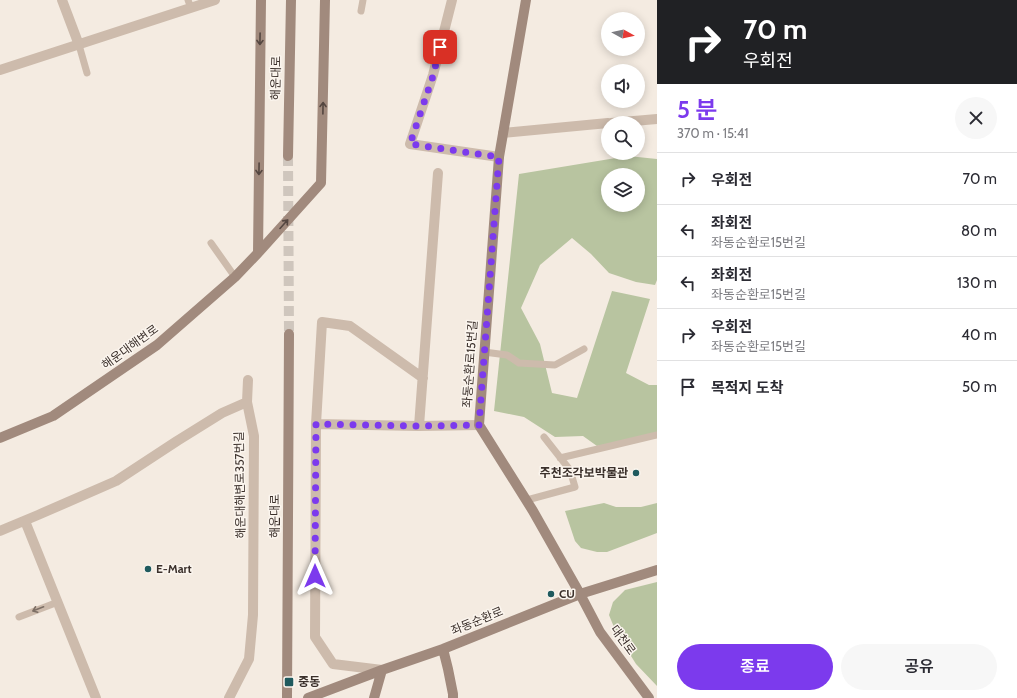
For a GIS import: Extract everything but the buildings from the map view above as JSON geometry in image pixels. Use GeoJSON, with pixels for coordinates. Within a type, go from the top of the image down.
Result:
{"type":"FeatureCollection","features":[{"type":"Feature","properties":{"kind":"street"},"geometry":{"type":"LineString","coordinates":[[62,0],[79,45]]}},
{"type":"Feature","properties":{"kind":"street"},"geometry":{"type":"LineString","coordinates":[[0,70],[79,45],[190,4],[215,0]]}},
{"type":"Feature","properties":{"kind":"street"},"geometry":{"type":"LineString","coordinates":[[258,253],[261,0]]}},
{"type":"Feature","properties":{"kind":"street","name":"해운대로"},"geometry":{"type":"LineString","coordinates":[[288,156],[291,0]]}},
{"type":"Feature","properties":{"kind":"street","name":"해운대해변로"},"geometry":{"type":"LineString","coordinates":[[0,438],[53,416],[157,345],[235,277],[321,183],[325,0]]}},
{"type":"Feature","properties":{"kind":"street"},"geometry":{"type":"LineString","coordinates":[[452,0],[433,76],[410,144],[499,157]]}},
{"type":"Feature","properties":{"kind":"street","name":"좌동순환로15번길"},"geometry":{"type":"LineString","coordinates":[[526,0],[499,157],[479,425],[527,500],[580,594]]}},
{"type":"Feature","properties":{"kind":"street"},"geometry":{"type":"LineString","coordinates":[[645,120],[657,119]]}},
{"type":"Feature","properties":{"kind":"street"},"geometry":{"type":"LineString","coordinates":[[503,133],[601,124]]}},
{"type":"Feature","properties":{"kind":"street"},"geometry":{"type":"LineString","coordinates":[[419,426],[438,173]]}},
{"type":"Feature","properties":{"kind":"street"},"geometry":{"type":"LineString","coordinates":[[374,698],[382,670],[333,664],[315,638],[316,424],[322,322],[350,326],[423,378]]}},
{"type":"Feature","properties":{"kind":"street","name":"해운대로"},"geometry":{"type":"LineString","coordinates":[[287,698],[289,334]]}},
{"type":"Feature","properties":{"kind":"street","name":"해운대해변로357번길"},"geometry":{"type":"LineString","coordinates":[[229,698],[248,659],[253,615],[254,436],[247,402],[248,380]]}},
{"type":"Feature","properties":{"kind":"street"},"geometry":{"type":"LineString","coordinates":[[0,531],[116,481],[222,413],[247,402]]}},
{"type":"Feature","properties":{"kind":"street"},"geometry":{"type":"LineString","coordinates":[[316,424],[419,426],[479,425]]}},
{"type":"Feature","properties":{"kind":"street"},"geometry":{"type":"LineString","coordinates":[[25,521],[96,698]]}},
{"type":"Feature","properties":{"kind":"street","name":"좌동순환로"},"geometry":{"type":"LineString","coordinates":[[308,698],[443,649],[580,594],[657,570]]}},
{"type":"Feature","properties":{"kind":"street","name":"대천로"},"geometry":{"type":"LineString","coordinates":[[580,594],[600,632],[649,698]]}},
{"type":"Feature","properties":{"kind":"street"},"geometry":{"type":"LineString","coordinates":[[443,649],[453,698]]}},
{"type":"Feature","properties":{"kind":"lane"},"geometry":{"type":"LineString","coordinates":[[361,11],[363,0]]}},
{"type":"Feature","properties":{"kind":"lane"},"geometry":{"type":"LineString","coordinates":[[79,45],[88,73]]}},
{"type":"Feature","properties":{"kind":"lane"},"geometry":{"type":"LineString","coordinates":[[211,243],[235,277]]}},
{"type":"Feature","properties":{"kind":"lane"},"geometry":{"type":"LineString","coordinates":[[484,352],[507,355],[519,363],[555,365],[584,349]]}},
{"type":"Feature","properties":{"kind":"lane"},"geometry":{"type":"LineString","coordinates":[[560,458],[657,435]]}},
{"type":"Feature","properties":{"kind":"lane"},"geometry":{"type":"LineString","coordinates":[[527,500],[575,487],[570,470],[544,437]]}},
{"type":"Feature","properties":{"kind":"lane"},"geometry":{"type":"LineString","coordinates":[[19,617],[58,602]]}},
{"type":"Feature","properties":{"kind":"green space"},"geometry":{"type":"Polygon","coordinates":[[[645,158],[657,159],[657,280],[655,285],[636,282],[609,273],[591,254],[572,238],[540,265],[521,308],[540,344],[552,393],[577,398],[612,291],[650,299],[626,373],[649,385],[657,385],[657,434],[597,446],[583,436],[555,437],[524,417],[494,411],[519,174],[604,160],[645,160],[645,158]]]}},
{"type":"Feature","properties":{"kind":"green space"},"geometry":{"type":"Polygon","coordinates":[[[604,503],[616,507],[641,507],[657,503],[657,533],[607,552],[597,552],[581,548],[575,541],[565,511],[604,503]]]}},
{"type":"Feature","properties":{"kind":"green space"},"geometry":{"type":"Polygon","coordinates":[[[657,582],[657,686],[636,664],[616,632],[609,615],[613,602],[625,590],[657,582]]]}},
{"type":"Feature","properties":{"kind":"tunnel"},"geometry":{"type":"LineString","coordinates":[[288,156],[289,334]]}},
{"type":"Feature","properties":{"kind":"place","name":"주천조각보박물관"},"geometry":{"type":"Point","coordinates":[636,473]}},
{"type":"Feature","properties":{"kind":"place","name":"E-Mart"},"geometry":{"type":"Point","coordinates":[148,569]}},
{"type":"Feature","properties":{"kind":"place","name":"CU"},"geometry":{"type":"Point","coordinates":[551,594]}},
{"type":"Feature","properties":{"kind":"place","name":"중동"},"geometry":{"type":"Point","coordinates":[289,682]}},
{"type":"Feature","properties":{"kind":"route"},"geometry":{"type":"LineString","coordinates":[[315,576],[316,424],[419,426],[479,425],[499,157],[410,144],[433,76],[440,47]]}}]}
